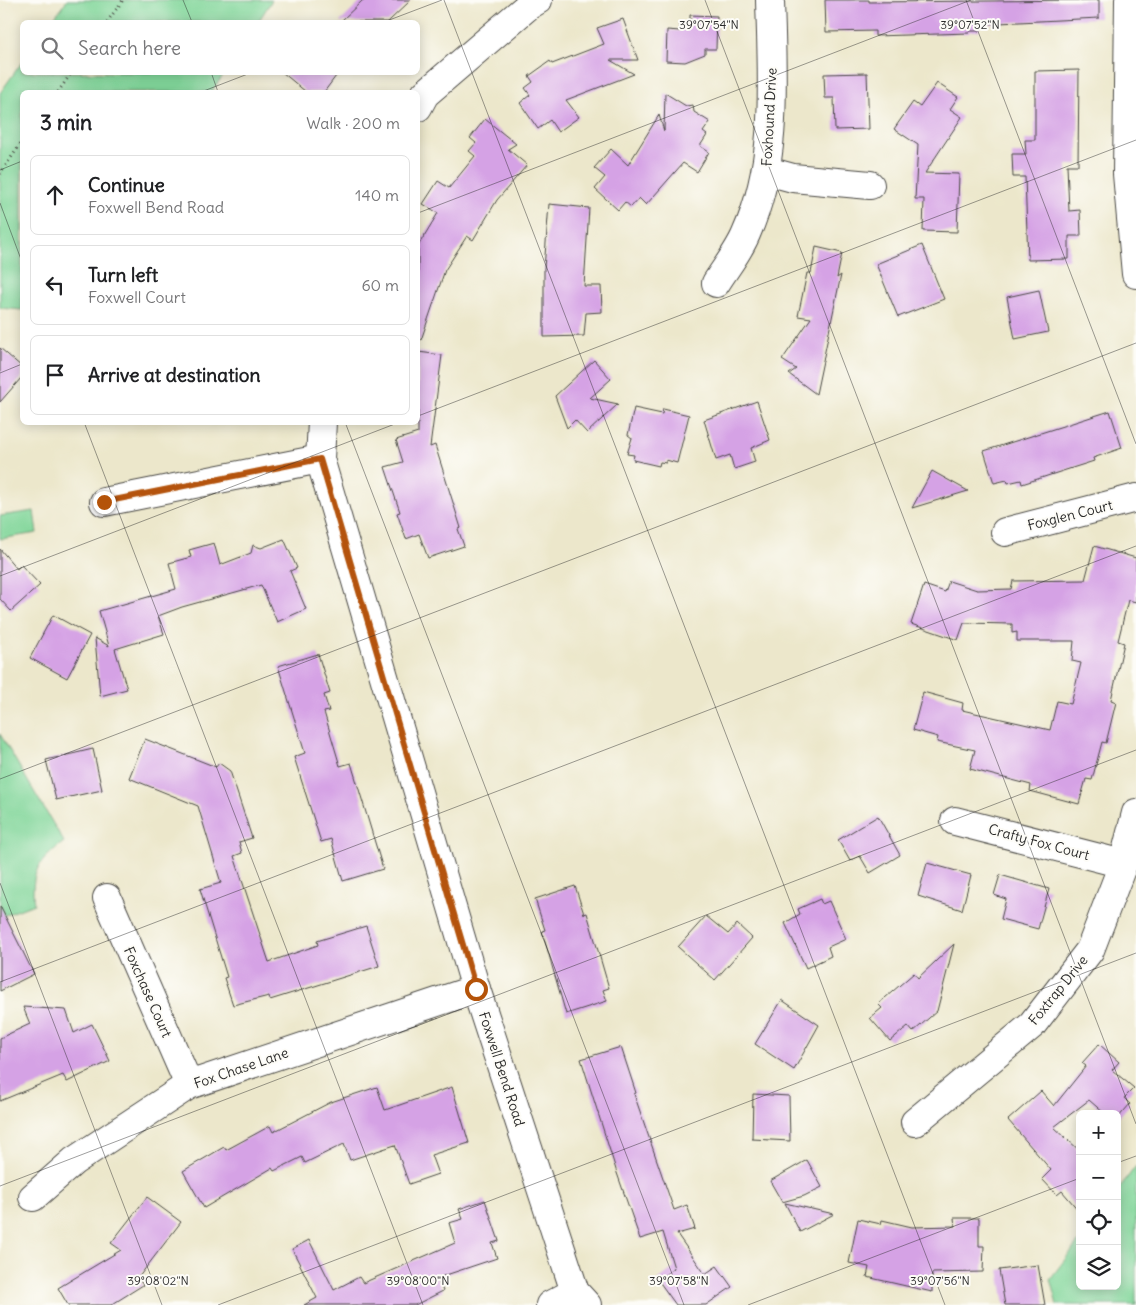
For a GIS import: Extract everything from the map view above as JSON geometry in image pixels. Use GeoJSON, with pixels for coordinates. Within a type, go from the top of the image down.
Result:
{"type":"FeatureCollection","features":[{"type":"Feature","properties":{"kind":"street"},"geometry":{"type":"LineString","coordinates":[[420,103],[425,94],[528,6],[538,0]]}},
{"type":"Feature","properties":{"kind":"street","name":"Foxhound Drive"},"geometry":{"type":"LineString","coordinates":[[716,283],[746,234],[767,171],[773,101],[770,0]]}},
{"type":"Feature","properties":{"kind":"street"},"geometry":{"type":"LineString","coordinates":[[1129,0],[1136,274]]}},
{"type":"Feature","properties":{"kind":"street"},"geometry":{"type":"LineString","coordinates":[[767,171],[793,178],[870,185]]}},
{"type":"Feature","properties":{"kind":"street","name":"Foxwell Bend Road"},"geometry":{"type":"LineString","coordinates":[[322,425],[320,459],[476,989],[581,1299]]}},
{"type":"Feature","properties":{"kind":"street"},"geometry":{"type":"LineString","coordinates":[[104,502],[320,459]]}},
{"type":"Feature","properties":{"kind":"street","name":"Foxglen Court"},"geometry":{"type":"LineString","coordinates":[[1005,532],[1136,498]]}},
{"type":"Feature","properties":{"kind":"street","name":"Foxtrap Drive"},"geometry":{"type":"LineString","coordinates":[[915,1122],[1032,1025],[1090,950],[1123,864],[1136,813]]}},
{"type":"Feature","properties":{"kind":"street","name":"Crafty Fox Court"},"geometry":{"type":"LineString","coordinates":[[955,820],[1123,864]]}},
{"type":"Feature","properties":{"kind":"street","name":"Foxchase Court"},"geometry":{"type":"LineString","coordinates":[[107,898],[189,1085]]}},
{"type":"Feature","properties":{"kind":"street","name":"Fox Chase Lane"},"geometry":{"type":"LineString","coordinates":[[33,1197],[74,1161],[189,1085],[476,989]]}},
{"type":"Feature","properties":{"kind":"street"},"geometry":{"type":"LineString","coordinates":[[550,1305],[581,1299]]}},
{"type":"Feature","properties":{"kind":"path"},"geometry":{"type":"LineString","coordinates":[[108,20],[123,0]]}},
{"type":"Feature","properties":{"kind":"path"},"geometry":{"type":"LineString","coordinates":[[59,90],[70,75]]}},
{"type":"Feature","properties":{"kind":"path"},"geometry":{"type":"LineString","coordinates":[[0,174],[20,145]]}},
{"type":"Feature","properties":{"kind":"green space"},"geometry":{"type":"Polygon","coordinates":[[[67,0],[272,0],[259,20],[52,20],[67,0]]]}},
{"type":"Feature","properties":{"kind":"green space"},"geometry":{"type":"Polygon","coordinates":[[[20,65],[20,75],[224,75],[212,90],[20,90],[20,310],[0,308],[0,93],[20,65]]]}},
{"type":"Feature","properties":{"kind":"green space"},"geometry":{"type":"Polygon","coordinates":[[[34,511],[37,533],[0,539],[0,516],[34,511]]]}},
{"type":"Feature","properties":{"kind":"green space"},"geometry":{"type":"Polygon","coordinates":[[[0,734],[64,842],[48,855],[38,868],[33,883],[34,904],[0,917],[0,734]]]}},
{"type":"Feature","properties":{"kind":"green space"},"geometry":{"type":"Polygon","coordinates":[[[1136,1166],[1136,1305],[1057,1305],[1050,1279],[1076,1245],[1076,1290],[1121,1290],[1121,1186],[1136,1166]]]}},
{"type":"Feature","properties":{"kind":"building"},"geometry":{"type":"Polygon","coordinates":[[[363,0],[411,0],[390,20],[342,20],[363,0]]]}},
{"type":"Feature","properties":{"kind":"building"},"geometry":{"type":"Polygon","coordinates":[[[825,0],[869,0],[869,2],[1099,0],[1099,18],[979,24],[979,31],[970,31],[969,33],[875,36],[875,31],[826,32],[825,0]]]}},
{"type":"Feature","properties":{"kind":"building"},"geometry":{"type":"Polygon","coordinates":[[[690,15],[717,16],[716,49],[705,49],[705,54],[685,62],[666,61],[667,30],[680,31],[680,23],[690,23],[690,15]]]}},
{"type":"Feature","properties":{"kind":"building"},"geometry":{"type":"Polygon","coordinates":[[[623,19],[638,60],[610,60],[634,74],[566,100],[579,117],[558,132],[550,120],[538,129],[520,103],[530,95],[525,88],[533,82],[529,76],[550,61],[552,64],[604,44],[597,28],[623,19]]]}},
{"type":"Feature","properties":{"kind":"building"},"geometry":{"type":"Polygon","coordinates":[[[1079,70],[1078,165],[1067,165],[1069,211],[1080,210],[1081,236],[1069,236],[1069,259],[1028,260],[1025,177],[1013,177],[1012,154],[1026,154],[1025,140],[1035,140],[1035,71],[1079,70]]]}},
{"type":"Feature","properties":{"kind":"building"},"geometry":{"type":"Polygon","coordinates":[[[867,73],[869,129],[835,130],[834,98],[825,98],[824,74],[867,73]]]}},
{"type":"Feature","properties":{"kind":"building"},"geometry":{"type":"Polygon","coordinates":[[[286,75],[337,75],[326,90],[304,90],[286,75]]]}},
{"type":"Feature","properties":{"kind":"building"},"geometry":{"type":"Polygon","coordinates":[[[937,83],[958,97],[950,109],[962,117],[925,173],[959,174],[957,232],[923,231],[924,199],[915,199],[918,145],[894,129],[913,102],[920,107],[937,83]]]}},
{"type":"Feature","properties":{"kind":"building"},"geometry":{"type":"Polygon","coordinates":[[[665,93],[686,106],[693,105],[694,112],[710,122],[703,132],[707,135],[700,146],[709,152],[697,172],[683,163],[646,205],[639,198],[631,207],[625,202],[618,210],[595,189],[605,177],[594,168],[611,149],[628,165],[659,115],[664,131],[665,93]]]}},
{"type":"Feature","properties":{"kind":"building"},"geometry":{"type":"Polygon","coordinates":[[[485,119],[516,144],[508,149],[527,165],[497,200],[473,240],[467,236],[445,270],[420,340],[420,243],[438,213],[423,204],[438,181],[449,188],[475,156],[469,151],[476,143],[470,138],[485,119]]]}},
{"type":"Feature","properties":{"kind":"building"},"geometry":{"type":"Polygon","coordinates":[[[549,204],[589,208],[584,286],[601,286],[602,312],[586,313],[584,336],[544,337],[544,269],[549,204]]]}},
{"type":"Feature","properties":{"kind":"building"},"geometry":{"type":"Polygon","coordinates":[[[922,245],[944,299],[898,317],[876,264],[922,245]]]}},
{"type":"Feature","properties":{"kind":"building"},"geometry":{"type":"Polygon","coordinates":[[[816,247],[842,253],[837,278],[841,275],[816,394],[789,374],[796,369],[782,360],[811,318],[798,316],[807,273],[811,273],[816,247]]]}},
{"type":"Feature","properties":{"kind":"building"},"geometry":{"type":"Polygon","coordinates":[[[1039,290],[1048,332],[1015,339],[1007,297],[1039,290]]]}},
{"type":"Feature","properties":{"kind":"building"},"geometry":{"type":"Polygon","coordinates":[[[0,348],[20,365],[20,379],[0,402],[0,348]]]}},
{"type":"Feature","properties":{"kind":"building"},"geometry":{"type":"Polygon","coordinates":[[[420,352],[442,355],[430,447],[435,445],[461,528],[458,529],[464,546],[428,558],[419,534],[406,539],[397,513],[400,512],[385,467],[403,462],[396,440],[418,433],[418,425],[420,425],[420,352]]]}},
{"type":"Feature","properties":{"kind":"building"},"geometry":{"type":"Polygon","coordinates":[[[594,360],[611,379],[590,398],[618,404],[587,433],[575,420],[567,428],[555,396],[594,360]]]}},
{"type":"Feature","properties":{"kind":"building"},"geometry":{"type":"Polygon","coordinates":[[[757,401],[770,440],[751,448],[755,462],[734,469],[730,455],[716,460],[704,420],[757,401]]]}},
{"type":"Feature","properties":{"kind":"building"},"geometry":{"type":"Polygon","coordinates":[[[634,408],[662,414],[663,409],[689,415],[677,463],[666,460],[666,463],[660,462],[659,466],[633,460],[634,455],[627,454],[632,438],[628,435],[634,408]]]}},
{"type":"Feature","properties":{"kind":"building"},"geometry":{"type":"Polygon","coordinates":[[[1110,411],[1122,448],[1093,458],[1094,461],[1022,484],[1021,480],[1008,483],[1007,480],[994,483],[984,451],[1110,411]]]}},
{"type":"Feature","properties":{"kind":"building"},"geometry":{"type":"Polygon","coordinates":[[[932,471],[968,491],[912,508],[932,471]]]}},
{"type":"Feature","properties":{"kind":"building"},"geometry":{"type":"Polygon","coordinates":[[[284,539],[297,568],[290,571],[306,609],[277,622],[261,585],[182,607],[158,616],[164,634],[115,649],[127,689],[100,696],[95,638],[109,646],[99,611],[176,589],[169,563],[191,557],[189,550],[214,543],[220,565],[251,553],[253,545],[261,548],[284,539]]]}},
{"type":"Feature","properties":{"kind":"building"},"geometry":{"type":"Polygon","coordinates":[[[1094,546],[1136,558],[1136,602],[1128,600],[1118,641],[1124,643],[1111,700],[1116,702],[1106,743],[1102,742],[1092,780],[1086,779],[1079,804],[1030,791],[1031,785],[970,769],[975,750],[937,742],[938,737],[913,730],[923,692],[963,703],[962,710],[1050,730],[1057,701],[1071,704],[1081,663],[1072,661],[1074,641],[1017,641],[1017,632],[1012,633],[1012,624],[964,623],[958,640],[911,624],[924,585],[945,592],[949,581],[977,590],[1011,589],[1013,581],[1085,580],[1094,546]]]}},
{"type":"Feature","properties":{"kind":"building"},"geometry":{"type":"Polygon","coordinates":[[[0,549],[17,569],[21,565],[40,585],[11,611],[0,599],[0,549]]]}},
{"type":"Feature","properties":{"kind":"building"},"geometry":{"type":"Polygon","coordinates":[[[53,615],[90,635],[67,678],[30,658],[53,615]]]}},
{"type":"Feature","properties":{"kind":"building"},"geometry":{"type":"Polygon","coordinates":[[[318,654],[330,693],[324,695],[329,711],[324,712],[340,766],[351,763],[383,869],[343,881],[331,839],[321,842],[294,757],[305,753],[278,666],[318,654]]]}},
{"type":"Feature","properties":{"kind":"building"},"geometry":{"type":"Polygon","coordinates":[[[145,739],[216,767],[219,763],[230,771],[252,838],[239,842],[242,853],[234,856],[269,962],[318,945],[317,941],[366,926],[379,966],[270,1000],[269,996],[233,1005],[224,978],[227,977],[200,889],[221,883],[198,806],[129,778],[145,739]]]}},
{"type":"Feature","properties":{"kind":"building"},"geometry":{"type":"Polygon","coordinates":[[[93,749],[102,790],[56,800],[46,760],[93,749]]]}},
{"type":"Feature","properties":{"kind":"building"},"geometry":{"type":"Polygon","coordinates":[[[878,816],[900,855],[870,873],[860,856],[850,861],[838,840],[878,816]]]}},
{"type":"Feature","properties":{"kind":"building"},"geometry":{"type":"Polygon","coordinates":[[[927,863],[971,875],[962,910],[918,896],[927,863]]]}},
{"type":"Feature","properties":{"kind":"building"},"geometry":{"type":"Polygon","coordinates":[[[1000,875],[1049,889],[1038,929],[1001,919],[1006,899],[994,895],[1000,875]]]}},
{"type":"Feature","properties":{"kind":"building"},"geometry":{"type":"Polygon","coordinates":[[[575,886],[584,914],[587,913],[609,988],[603,990],[607,1001],[566,1014],[542,931],[545,930],[535,899],[575,886]]]}},
{"type":"Feature","properties":{"kind":"building"},"geometry":{"type":"Polygon","coordinates":[[[820,899],[822,904],[829,901],[846,939],[828,947],[831,956],[806,968],[785,923],[800,914],[798,909],[820,899]]]}},
{"type":"Feature","properties":{"kind":"building"},"geometry":{"type":"Polygon","coordinates":[[[0,906],[34,974],[0,991],[0,906]]]}},
{"type":"Feature","properties":{"kind":"building"},"geometry":{"type":"Polygon","coordinates":[[[706,916],[728,934],[737,924],[752,938],[715,980],[678,947],[706,916]]]}},
{"type":"Feature","properties":{"kind":"building"},"geometry":{"type":"Polygon","coordinates":[[[954,944],[937,1011],[913,1032],[908,1026],[890,1041],[870,1018],[882,1008],[878,1004],[914,973],[918,978],[954,944]]]}},
{"type":"Feature","properties":{"kind":"building"},"geometry":{"type":"Polygon","coordinates":[[[782,1000],[819,1025],[794,1070],[755,1044],[782,1000]]]}},
{"type":"Feature","properties":{"kind":"building"},"geometry":{"type":"Polygon","coordinates":[[[23,1007],[66,1010],[74,1033],[92,1024],[110,1061],[67,1082],[63,1075],[0,1101],[0,1038],[30,1024],[23,1007]]]}},
{"type":"Feature","properties":{"kind":"building"},"geometry":{"type":"Polygon","coordinates":[[[1099,1044],[1119,1062],[1112,1070],[1134,1088],[1124,1098],[1130,1104],[1121,1114],[1121,1110],[1100,1110],[1089,1100],[1054,1127],[1076,1147],[1076,1207],[1062,1191],[1057,1195],[1042,1179],[1051,1170],[1008,1120],[1041,1091],[1054,1106],[1086,1066],[1082,1063],[1099,1044]]]}},
{"type":"Feature","properties":{"kind":"building"},"geometry":{"type":"Polygon","coordinates":[[[621,1047],[636,1093],[634,1094],[674,1210],[687,1205],[695,1229],[677,1234],[705,1274],[717,1266],[732,1287],[706,1305],[676,1305],[658,1280],[674,1268],[663,1232],[640,1239],[617,1173],[581,1059],[621,1047]]]}},
{"type":"Feature","properties":{"kind":"building"},"geometry":{"type":"Polygon","coordinates":[[[377,1087],[385,1110],[452,1087],[469,1143],[431,1155],[438,1174],[409,1184],[395,1145],[350,1160],[344,1144],[305,1163],[302,1157],[274,1171],[272,1168],[204,1208],[183,1171],[224,1147],[226,1150],[270,1126],[273,1132],[331,1102],[377,1087]]]}},
{"type":"Feature","properties":{"kind":"building"},"geometry":{"type":"Polygon","coordinates":[[[753,1094],[789,1096],[790,1141],[752,1139],[753,1094]]]}},
{"type":"Feature","properties":{"kind":"building"},"geometry":{"type":"Polygon","coordinates":[[[807,1160],[822,1187],[804,1196],[782,1202],[770,1181],[807,1160]]]}},
{"type":"Feature","properties":{"kind":"building"},"geometry":{"type":"Polygon","coordinates":[[[147,1197],[181,1222],[138,1278],[143,1285],[111,1305],[68,1305],[58,1288],[121,1250],[111,1243],[147,1197]]]}},
{"type":"Feature","properties":{"kind":"building"},"geometry":{"type":"Polygon","coordinates":[[[485,1200],[499,1241],[492,1243],[497,1258],[437,1278],[443,1291],[415,1305],[304,1305],[317,1298],[292,1249],[309,1240],[334,1290],[359,1277],[363,1283],[455,1243],[449,1223],[463,1219],[459,1209],[485,1200]]]}},
{"type":"Feature","properties":{"kind":"building"},"geometry":{"type":"Polygon","coordinates":[[[785,1203],[834,1214],[800,1232],[785,1203]]]}},
{"type":"Feature","properties":{"kind":"building"},"geometry":{"type":"Polygon","coordinates":[[[954,1218],[979,1218],[979,1246],[984,1246],[983,1272],[932,1273],[932,1292],[867,1277],[869,1267],[849,1263],[858,1219],[881,1224],[882,1220],[912,1227],[955,1226],[954,1218]]]}},
{"type":"Feature","properties":{"kind":"building"},"geometry":{"type":"Polygon","coordinates":[[[1038,1265],[1045,1305],[1005,1305],[999,1270],[1038,1265]]]}},
{"type":"Feature","properties":{"kind":"route"},"geometry":{"type":"LineString","coordinates":[[104,502],[320,459],[476,989]]}}]}
